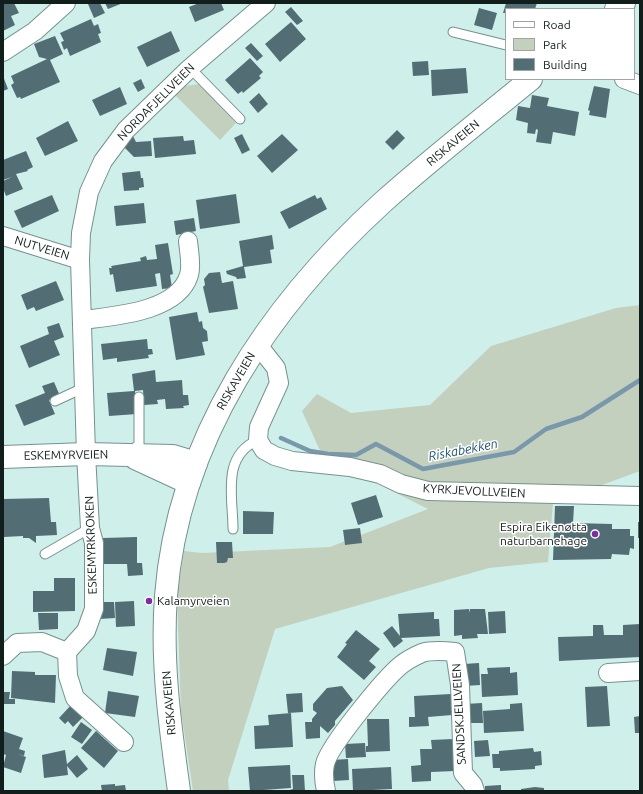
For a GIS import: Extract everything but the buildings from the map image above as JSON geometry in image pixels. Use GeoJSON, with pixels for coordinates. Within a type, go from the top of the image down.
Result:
{"type":"FeatureCollection","features":[{"type":"Feature","properties":{"kind":"main road","name":"RISKAVEIEN"},"geometry":{"type":"LineString","coordinates":[[179,791],[167,705],[165,665],[166,597],[174,537],[192,473],[227,394],[258,345],[292,299],[326,260],[361,224],[413,176],[530,80]]}},
{"type":"Feature","properties":{"kind":"main road","name":"ESKEMYRVEIEN"},"geometry":{"type":"LineString","coordinates":[[3,457],[86,454],[173,456],[192,473]]}},
{"type":"Feature","properties":{"kind":"street"},"geometry":{"type":"LineString","coordinates":[[3,52],[35,31],[66,3]]}},
{"type":"Feature","properties":{"kind":"street","name":"NORDAFJELLVEIEN"},"geometry":{"type":"LineString","coordinates":[[86,454],[80,260],[84,213],[89,192],[103,161],[126,130],[190,68],[266,3]]}},
{"type":"Feature","properties":{"kind":"street"},"geometry":{"type":"LineString","coordinates":[[627,80],[640,85]]}},
{"type":"Feature","properties":{"kind":"street","name":"NUTVEIEN"},"geometry":{"type":"LineString","coordinates":[[3,236],[80,260]]}},
{"type":"Feature","properties":{"kind":"street"},"geometry":{"type":"LineString","coordinates":[[83,320],[131,313],[171,298],[185,283],[189,275],[188,241]]}},
{"type":"Feature","properties":{"kind":"street"},"geometry":{"type":"LineString","coordinates":[[258,345],[276,368],[279,383],[259,427],[258,440]]}},
{"type":"Feature","properties":{"kind":"street","name":"KYRKJEVOLLVEIEN"},"geometry":{"type":"LineString","coordinates":[[258,440],[264,450],[275,456],[292,461],[350,466],[380,474],[401,484],[428,491],[640,496]]}},
{"type":"Feature","properties":{"kind":"street","name":"ESKEMYRKROKEN"},"geometry":{"type":"LineString","coordinates":[[67,652],[86,631],[94,609],[94,543],[90,528],[86,454]]}},
{"type":"Feature","properties":{"kind":"street"},"geometry":{"type":"LineString","coordinates":[[3,656],[17,643],[42,642],[67,652],[68,676],[75,698],[124,742]]}},
{"type":"Feature","properties":{"kind":"street","name":"SANDSKJELLVEIEN"},"geometry":{"type":"LineString","coordinates":[[326,791],[324,776],[325,763],[334,743],[382,685],[401,665],[423,653],[444,651],[455,652],[460,685],[463,773],[473,785],[475,791]]}},
{"type":"Feature","properties":{"kind":"street"},"geometry":{"type":"LineString","coordinates":[[608,673],[640,671]]}},
{"type":"Feature","properties":{"kind":"lane"},"geometry":{"type":"LineString","coordinates":[[453,32],[505,45]]}},
{"type":"Feature","properties":{"kind":"lane"},"geometry":{"type":"LineString","coordinates":[[190,68],[240,119]]}},
{"type":"Feature","properties":{"kind":"lane"},"geometry":{"type":"LineString","coordinates":[[55,401],[83,388]]}},
{"type":"Feature","properties":{"kind":"lane"},"geometry":{"type":"LineString","coordinates":[[128,455],[140,444],[139,397]]}},
{"type":"Feature","properties":{"kind":"lane"},"geometry":{"type":"LineString","coordinates":[[233,529],[232,468],[241,451],[250,443],[258,440]]}},
{"type":"Feature","properties":{"kind":"lane"},"geometry":{"type":"LineString","coordinates":[[45,554],[90,528]]}},
{"type":"Feature","properties":{"kind":"green space"},"geometry":{"type":"Polygon","coordinates":[[[199,84],[236,123],[220,140],[174,94],[185,86],[199,84]]]}},
{"type":"Feature","properties":{"kind":"green space"},"geometry":{"type":"Polygon","coordinates":[[[640,305],[640,471],[553,503],[548,562],[489,568],[275,629],[228,780],[229,791],[193,791],[181,711],[177,595],[184,551],[202,553],[330,547],[428,509],[376,483],[328,468],[302,411],[317,394],[351,413],[430,405],[491,346],[616,308],[640,305]]]}},
{"type":"Feature","properties":{"kind":"waterway","name":"Riskabekken"},"geometry":{"type":"LineString","coordinates":[[281,438],[310,451],[328,454],[356,455],[376,444],[423,469],[514,452],[546,429],[582,417],[640,380]]}},
{"type":"Feature","properties":{"kind":"place","name":"Espira Eikenøtta naturbarnehage"},"geometry":{"type":"Point","coordinates":[595,534]}},
{"type":"Feature","properties":{"kind":"place","name":"Kalamyrveien"},"geometry":{"type":"Point","coordinates":[149,601]}}]}
